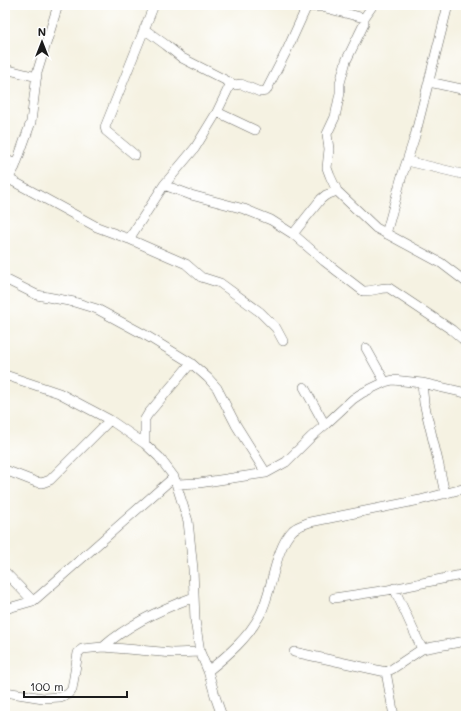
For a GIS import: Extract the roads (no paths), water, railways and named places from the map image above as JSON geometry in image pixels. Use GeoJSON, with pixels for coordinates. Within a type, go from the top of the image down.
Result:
{"type":"FeatureCollection","features":[{"type":"Feature","properties":{"kind":"street"},"geometry":{"type":"LineString","coordinates":[[58,5],[37,73],[38,76],[31,122],[15,168],[7,182],[97,227],[129,239],[186,264],[201,277],[220,283],[260,312],[276,328],[282,341]]}},
{"type":"Feature","properties":{"kind":"street"},"geometry":{"type":"LineString","coordinates":[[135,155],[106,131],[105,127],[154,5]]}},
{"type":"Feature","properties":{"kind":"street"},"geometry":{"type":"LineString","coordinates":[[292,5],[322,7],[364,18]]}},
{"type":"Feature","properties":{"kind":"street"},"geometry":{"type":"LineString","coordinates":[[373,5],[364,18],[364,24],[346,61],[340,83],[340,93],[335,117],[327,134],[329,149],[328,168],[330,176],[337,191],[376,228],[441,263],[466,282]]}},
{"type":"Feature","properties":{"kind":"street"},"geometry":{"type":"LineString","coordinates":[[386,234],[429,82],[448,5]]}},
{"type":"Feature","properties":{"kind":"street"},"geometry":{"type":"LineString","coordinates":[[144,29],[182,58],[235,85],[241,84],[260,92],[266,91],[307,6]]}},
{"type":"Feature","properties":{"kind":"street"},"geometry":{"type":"LineString","coordinates":[[5,69],[38,76]]}},
{"type":"Feature","properties":{"kind":"street"},"geometry":{"type":"LineString","coordinates":[[429,82],[466,90]]}},
{"type":"Feature","properties":{"kind":"street"},"geometry":{"type":"LineString","coordinates":[[129,239],[164,185],[195,148],[217,112],[231,83]]}},
{"type":"Feature","properties":{"kind":"street"},"geometry":{"type":"LineString","coordinates":[[217,112],[255,130]]}},
{"type":"Feature","properties":{"kind":"street"},"geometry":{"type":"LineString","coordinates":[[5,158],[13,163],[15,168]]}},
{"type":"Feature","properties":{"kind":"street"},"geometry":{"type":"LineString","coordinates":[[407,161],[466,175]]}},
{"type":"Feature","properties":{"kind":"street"},"geometry":{"type":"LineString","coordinates":[[293,234],[320,199],[330,176]]}},
{"type":"Feature","properties":{"kind":"street"},"geometry":{"type":"LineString","coordinates":[[164,185],[191,195],[244,209],[271,220],[293,234],[324,261],[363,291],[389,288],[452,330],[466,342]]}},
{"type":"Feature","properties":{"kind":"street"},"geometry":{"type":"LineString","coordinates":[[320,199],[337,191]]}},
{"type":"Feature","properties":{"kind":"street"},"geometry":{"type":"LineString","coordinates":[[5,279],[37,295],[74,302],[97,309],[191,363],[217,388],[236,425],[266,473]]}},
{"type":"Feature","properties":{"kind":"street"},"geometry":{"type":"LineString","coordinates":[[366,348],[385,382]]}},
{"type":"Feature","properties":{"kind":"street"},"geometry":{"type":"LineString","coordinates":[[146,444],[145,419],[191,363]]}},
{"type":"Feature","properties":{"kind":"street"},"geometry":{"type":"LineString","coordinates":[[5,375],[59,393],[110,420],[146,444],[163,462],[176,480],[188,521],[193,569],[195,620],[200,652],[223,716]]}},
{"type":"Feature","properties":{"kind":"street"},"geometry":{"type":"LineString","coordinates":[[5,609],[33,601],[176,480],[199,483],[266,473],[286,462],[311,436],[325,426],[353,399],[385,382],[393,380],[422,383],[466,392]]}},
{"type":"Feature","properties":{"kind":"street"},"geometry":{"type":"LineString","coordinates":[[422,383],[424,403],[445,494]]}},
{"type":"Feature","properties":{"kind":"street"},"geometry":{"type":"LineString","coordinates":[[304,387],[325,426]]}},
{"type":"Feature","properties":{"kind":"street"},"geometry":{"type":"LineString","coordinates":[[5,470],[36,482],[42,483],[50,480],[110,420]]}},
{"type":"Feature","properties":{"kind":"street"},"geometry":{"type":"LineString","coordinates":[[208,671],[247,635],[260,615],[269,594],[282,548],[286,539],[295,529],[310,522],[445,494],[466,488]]}},
{"type":"Feature","properties":{"kind":"street"},"geometry":{"type":"LineString","coordinates":[[5,572],[33,601]]}},
{"type":"Feature","properties":{"kind":"street"},"geometry":{"type":"LineString","coordinates":[[334,598],[466,574]]}},
{"type":"Feature","properties":{"kind":"street"},"geometry":{"type":"LineString","coordinates":[[394,588],[422,649]]}},
{"type":"Feature","properties":{"kind":"street"},"geometry":{"type":"LineString","coordinates":[[103,647],[115,637],[166,607],[194,597]]}},
{"type":"Feature","properties":{"kind":"street"},"geometry":{"type":"LineString","coordinates":[[294,652],[386,672],[422,649],[466,641]]}},
{"type":"Feature","properties":{"kind":"street"},"geometry":{"type":"LineString","coordinates":[[5,692],[43,698],[65,696],[72,689],[78,652],[82,649],[103,647],[173,653],[200,652]]}},
{"type":"Feature","properties":{"kind":"street"},"geometry":{"type":"LineString","coordinates":[[386,672],[394,716]]}}]}
